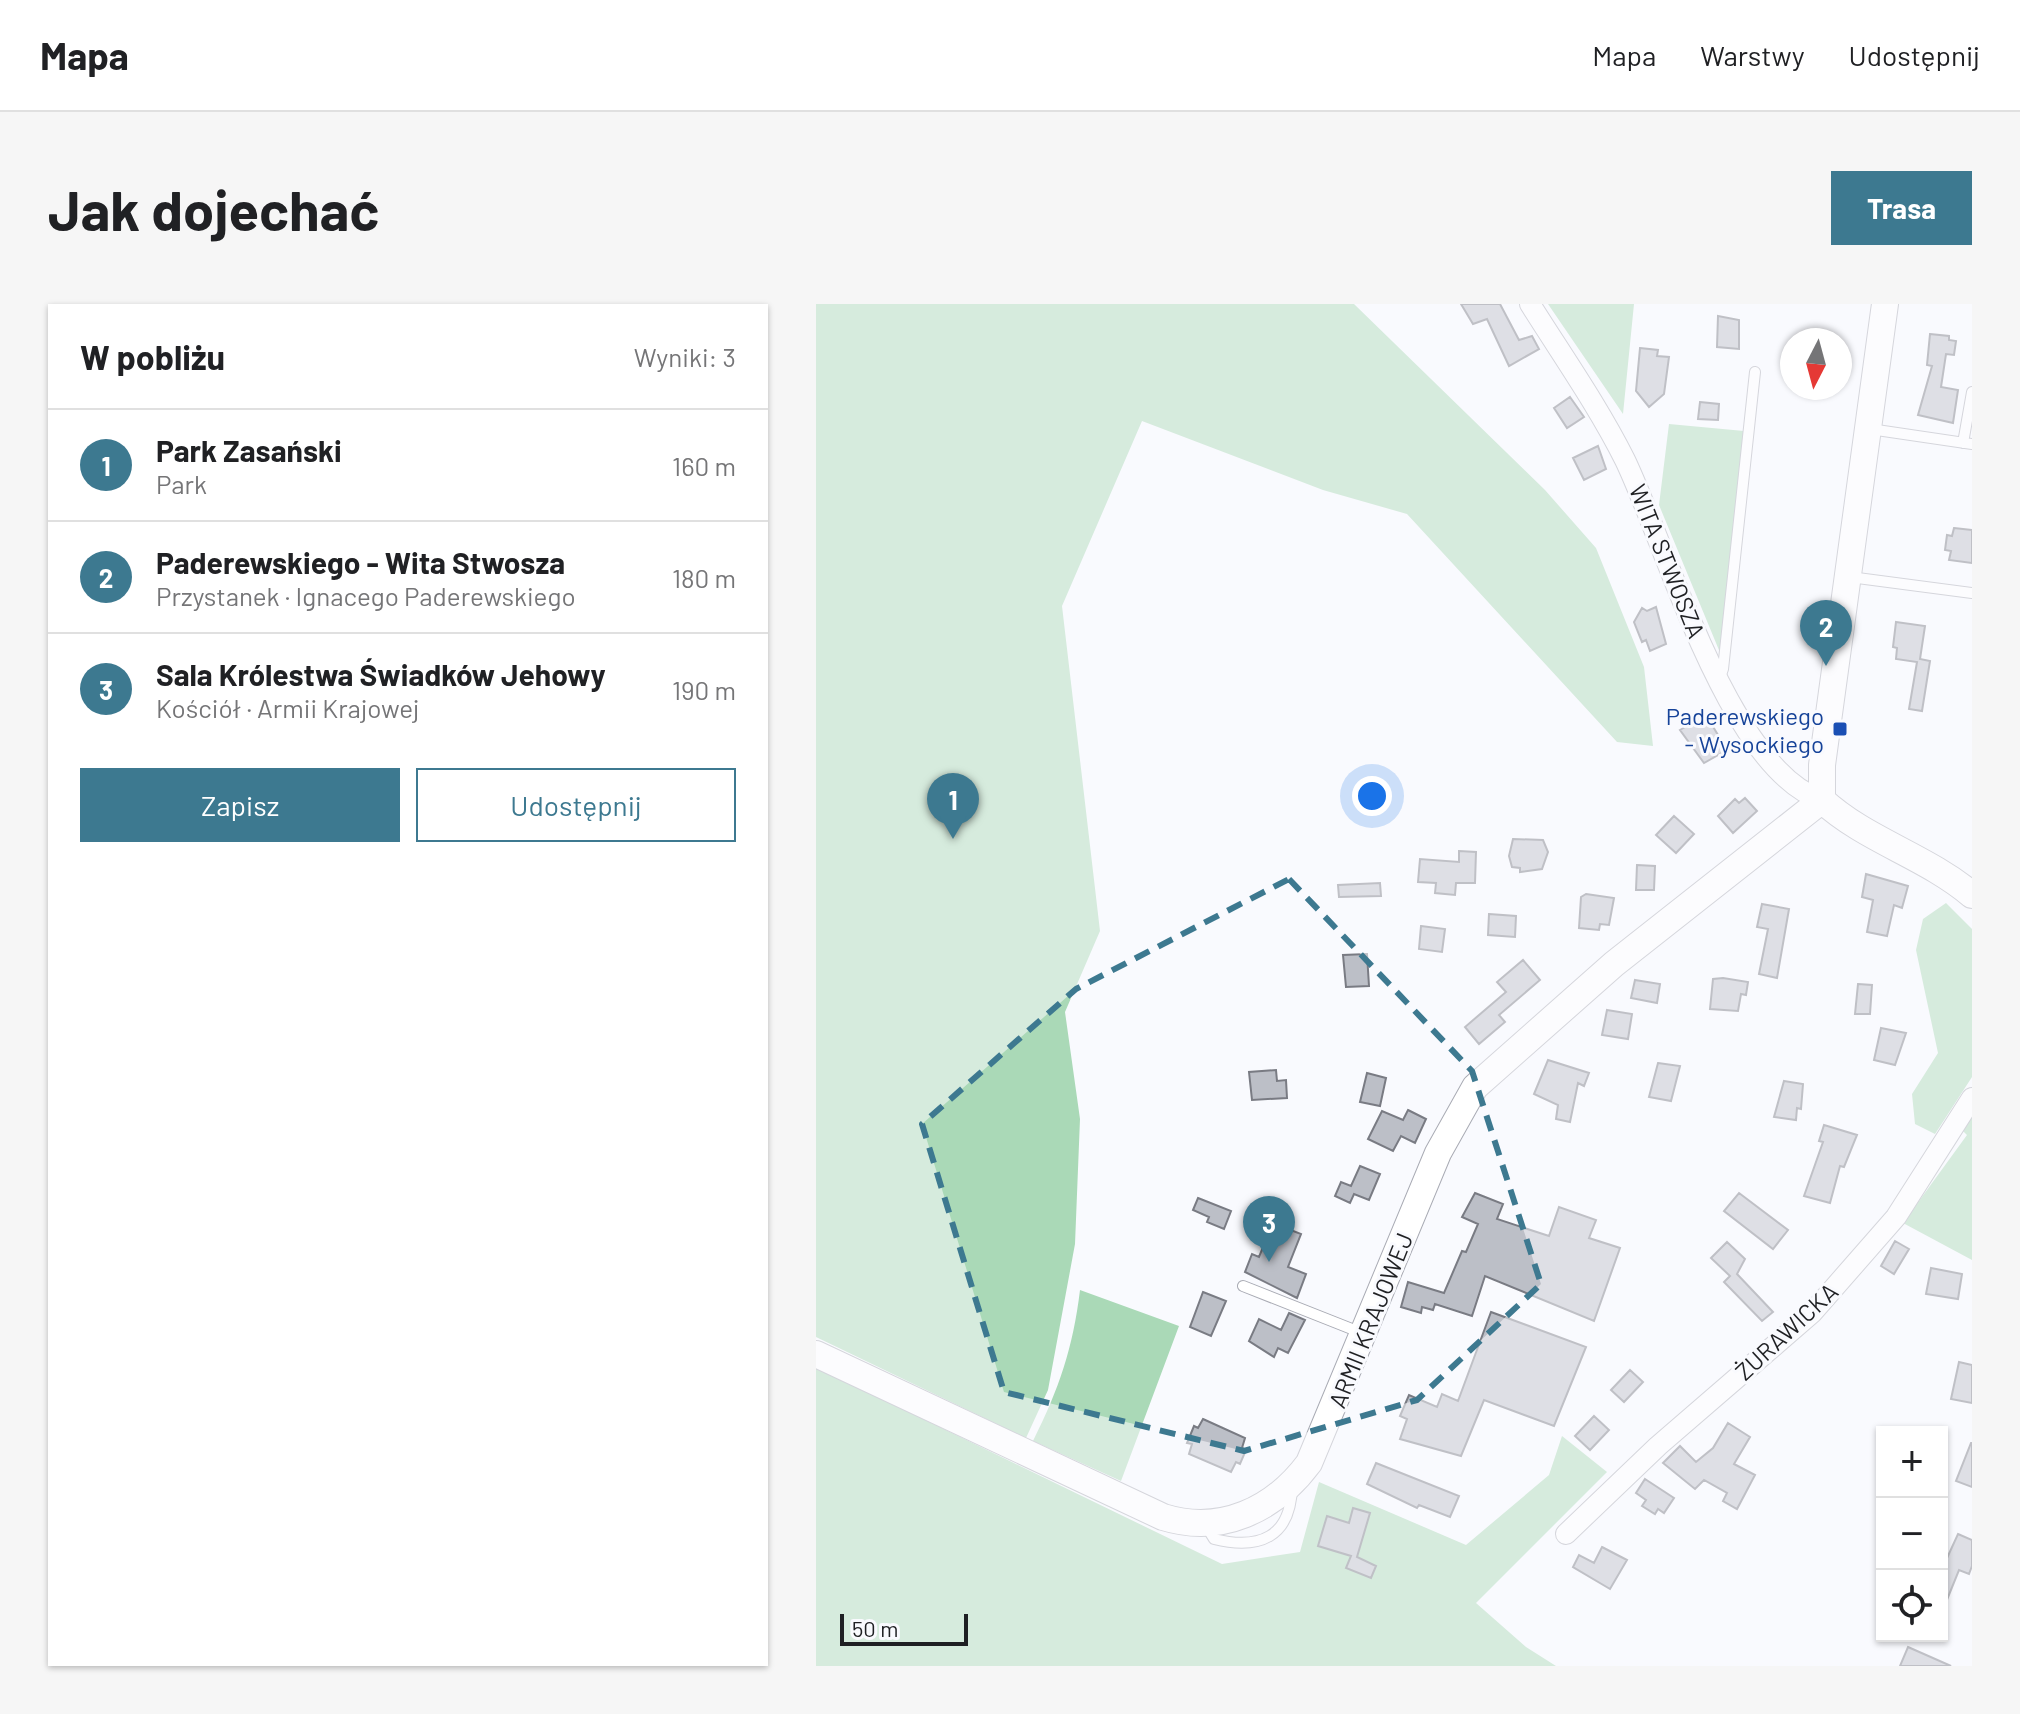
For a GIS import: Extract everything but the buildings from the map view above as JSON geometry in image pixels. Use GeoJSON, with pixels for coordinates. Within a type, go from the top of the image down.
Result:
{"type":"FeatureCollection","features":[{"type":"Feature","properties":{"kind":"street","name":"WITA STWOSZA"},"geometry":{"type":"LineString","coordinates":[[1530,304],[1623,456],[1718,682],[1745,730],[1802,794],[1822,800]]}},
{"type":"Feature","properties":{"kind":"street"},"geometry":{"type":"LineString","coordinates":[[1885,304],[1822,765],[1822,800],[1842,817],[1923,859],[1970,891]]}},
{"type":"Feature","properties":{"kind":"street","name":"ARMII KRAJOWEJ"},"geometry":{"type":"LineString","coordinates":[[816,1354],[1163,1517],[1204,1524],[1258,1509],[1292,1486],[1320,1440],[1438,1153],[1475,1087],[1531,1033],[1614,964],[1822,800]]}},
{"type":"Feature","properties":{"kind":"street","name":"ŻURAWICKA"},"geometry":{"type":"LineString","coordinates":[[1566,1534],[1658,1446],[1812,1313],[1896,1217],[1972,1098]]}},
{"type":"Feature","properties":{"kind":"lane"},"geometry":{"type":"LineString","coordinates":[[1718,682],[1723,669],[1755,372]]}},
{"type":"Feature","properties":{"kind":"lane"},"geometry":{"type":"LineString","coordinates":[[1868,428],[1968,443],[1972,392]]}},
{"type":"Feature","properties":{"kind":"lane"},"geometry":{"type":"LineString","coordinates":[[1848,576],[1972,593]]}},
{"type":"Feature","properties":{"kind":"lane"},"geometry":{"type":"LineString","coordinates":[[1243,1286],[1364,1334]]}},
{"type":"Feature","properties":{"kind":"highlighted area"},"geometry":{"type":"Polygon","coordinates":[[[1289,879],[1472,1071],[1541,1284],[1417,1400],[1244,1451],[1004,1392],[922,1124],[1076,989],[1289,879]]]}},
{"type":"Feature","properties":{"kind":"green space"},"geometry":{"type":"Polygon","coordinates":[[[816,304],[1354,304],[1545,490],[1596,548],[1644,667],[1653,746],[1617,742],[1407,514],[1323,490],[1142,421],[1062,606],[1100,931],[1065,1012],[1080,1119],[1075,1244],[1048,1390],[1026,1438],[816,1337],[816,304]]]}},
{"type":"Feature","properties":{"kind":"green space"},"geometry":{"type":"Polygon","coordinates":[[[1548,304],[1634,304],[1623,414],[1548,304]]]}},
{"type":"Feature","properties":{"kind":"green space"},"geometry":{"type":"Polygon","coordinates":[[[1669,424],[1744,431],[1721,655],[1659,505],[1669,424]]]}},
{"type":"Feature","properties":{"kind":"green space"},"geometry":{"type":"Polygon","coordinates":[[[1946,903],[1972,929],[1972,1077],[1935,1134],[1915,1124],[1912,1094],[1938,1053],[1916,950],[1923,919],[1946,903]]]}},
{"type":"Feature","properties":{"kind":"green space"},"geometry":{"type":"Polygon","coordinates":[[[1972,1115],[1972,1260],[1903,1223],[1967,1135],[1962,1130],[1972,1115]]]}},
{"type":"Feature","properties":{"kind":"green space"},"geometry":{"type":"Polygon","coordinates":[[[1080,1290],[1179,1326],[1121,1481],[1033,1441],[1064,1368],[1080,1290]]]}},
{"type":"Feature","properties":{"kind":"green space"},"geometry":{"type":"Polygon","coordinates":[[[816,1367],[1222,1564],[1300,1552],[1319,1482],[1466,1545],[1549,1475],[1562,1436],[1607,1472],[1476,1603],[1526,1647],[1556,1666],[816,1666],[816,1367]]]}},
{"type":"Feature","properties":{"kind":"place","name":"Paderewskiego - Wita Stwosza"},"geometry":{"type":"Point","coordinates":[1826,666]}},
{"type":"Feature","properties":{"kind":"place","name":"Paderewskiego - Wysockiego"},"geometry":{"type":"Point","coordinates":[1840,729]}},
{"type":"Feature","properties":{"kind":"place","name":"Park Zasański"},"geometry":{"type":"Point","coordinates":[953,839]}},
{"type":"Feature","properties":{"kind":"place","name":"Sala Królestwa Świadków Jehowy"},"geometry":{"type":"Point","coordinates":[1269,1262]}}]}
